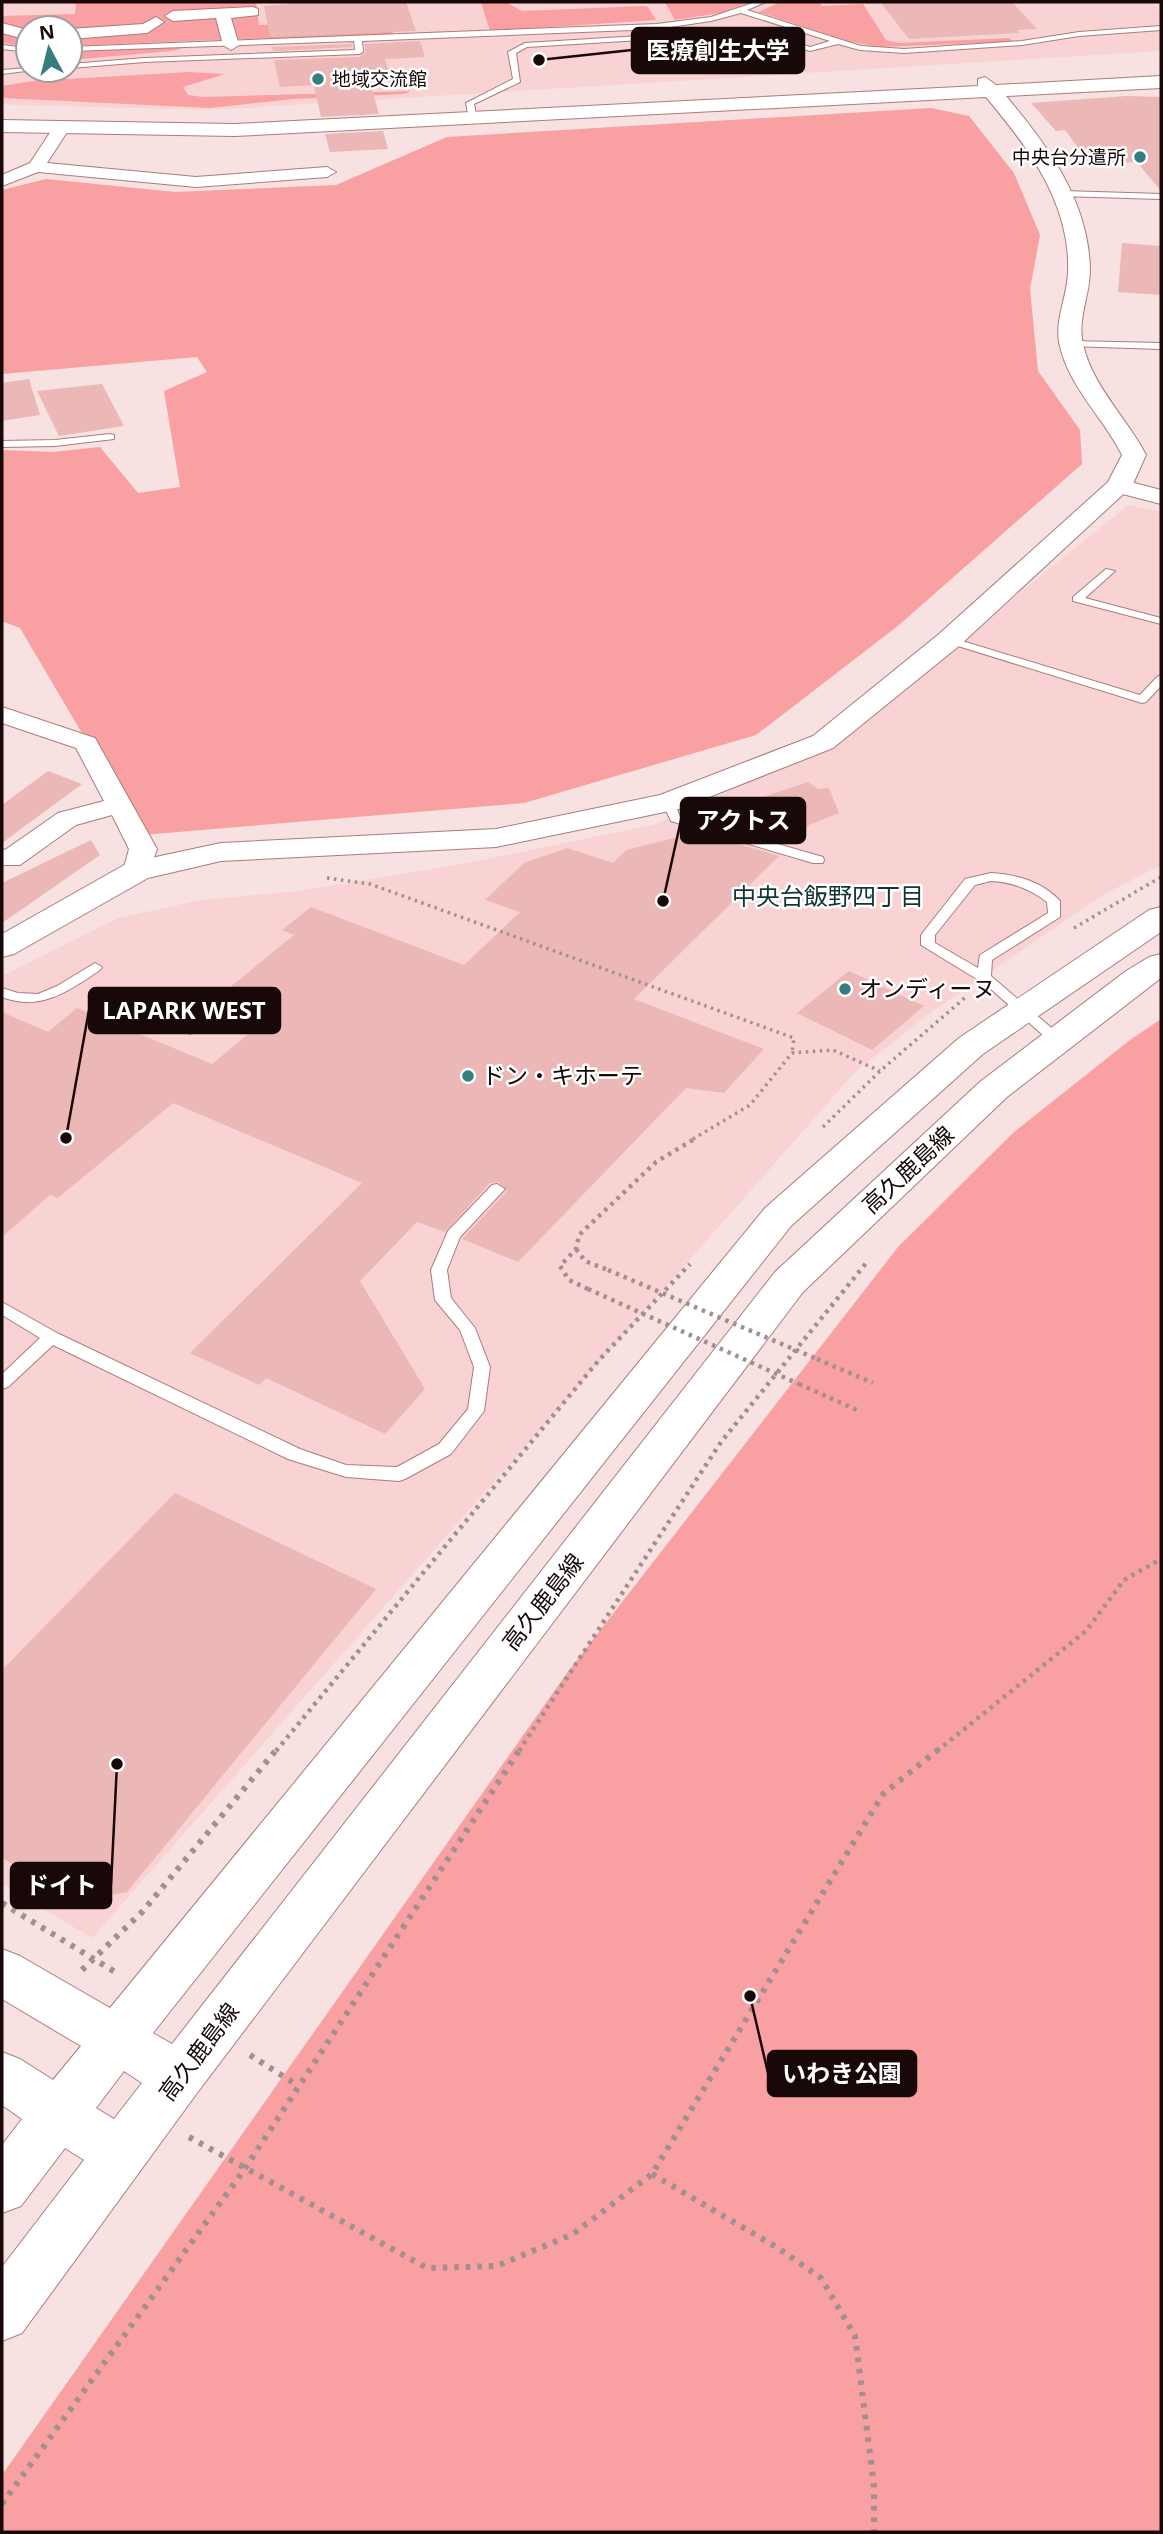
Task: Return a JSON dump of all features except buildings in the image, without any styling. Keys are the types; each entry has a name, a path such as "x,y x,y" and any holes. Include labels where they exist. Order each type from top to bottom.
{"street":[{"path":"84,33 147,28 156,22 138,17 157,11 173,16 253,12"},
{"path":"222,14 231,43"},
{"path":"989,87 1161,74"},
{"path":"2,126 235,130 472,114 989,87 1161,82"},
{"path":"2,947 137,871 221,852 496,838 668,803 823,742 949,640 1119,485 1134,455 1123,429 1080,371 1070,344 1069,319 1079,276 1078,236 1064,194 1023,127 989,87"},
{"path":"2,116 216,121 472,114"},
{"path":"36,167 61,129"},
{"path":"2,181 36,167 196,182 327,172"},
{"path":"1119,485 1161,497"},
{"path":"2,715 86,743 143,849 137,871"},
{"path":"2,745 30,725"},
{"path":"2,857 10,859 66,819 120,805"},
{"path":"2,2187 117,2039 778,1217 971,1046 1161,917"},
{"name":"高久鹿島線","path":"2,2313 789,1282 994,1089 1138,978 1161,964"},
{"path":"2,1972 117,2039 151,2115 59,2113 2,2076"}],"lane":[{"path":"84,48 358,41 687,23 742,11 762,2"},
{"path":"742,11 875,50 945,50 1161,28"},
{"path":"580,29 586,41"},
{"path":"472,114 470,103 475,99 510,86 517,80 512,51 516,47 754,31 810,49 839,41"},
{"path":"84,65 359,52 358,41"},
{"path":"1064,194 1161,197"},
{"path":"1070,344 1161,346"},
{"path":"2,444 55,443 110,437"},
{"path":"1111,571 1077,599 1161,621"},
{"path":"949,640 1142,699 1161,679"},
{"path":"668,803 675,818 818,860"},
{"path":"984,977 985,958 1055,914 1054,901 1045,893 1000,877 978,878 970,882 928,935 928,945 935,952 984,977 1057,1041"},
{"path":"2,992 33,1000 54,996 95,967"},
{"path":"2,1308 51,1337 294,1454 346,1471 399,1474 445,1449 476,1411 482,1367 467,1328 443,1300 439,1270 453,1235 497,1189"},
{"path":"2,1383 51,1337"}],"path":[{"path":"323,877 370,884 794,1038 792,1053 750,1105 656,1162 579,1235 576,1249 560,1266 569,1280 857,1410"},
{"path":"75,981 192,1034"},
{"path":"792,1053 833,1050 880,1071"},
{"path":"576,1249 585,1261 873,1383"},
{"path":"2,2504 244,2170 722,1442 870,1259"},
{"path":"151,2115 244,2170 427,2267 498,2266 573,2234 652,2174 883,1794 1086,1631 1124,1580 1161,1559"},
{"path":"652,2174 778,2248 821,2278 856,2336 874,2486 874,2532"}],"shaded area":[{"path":"2,2 1161,2 1161,51 210,110 2,104"},
{"path":"256,2 259,25 389,19 394,37 236,39 84,45 84,14 75,14 76,3"},
{"path":"481,2 505,2 522,11 644,6 648,7 656,20 490,31"},
{"path":"665,2 750,2 721,13 675,20"},
{"path":"780,2 819,2 822,6 863,4 886,40 898,43 1009,38 1013,42 877,47 848,41 759,12"},
{"path":"2,16 14,16 14,45 2,43"},
{"path":"186,47 172,51 84,59 84,51"},
{"path":"188,72 225,74 183,87 188,95 203,97 411,91 404,94 293,99 210,108 2,98 2,86 84,84 84,78"},
{"path":"931,108 969,116 1014,173 1040,235 1030,289 1038,371 1080,430 1082,464 899,625 756,735 524,803 142,835 20,628 2,621 2,450 52,452 100,447 138,493 180,487 164,391 207,372 197,357 2,374 2,190 46,179 175,192 336,185 447,137"},
{"path":"1128,505 1161,512 1161,865 1103,895 933,1011 856,1071 92,1938 2,1884 2,976 118,918 201,900 298,891 468,863 656,824 834,744"},
{"path":"1161,1019 1161,2532 2,2532 2,2475 567,1673 898,1247 1013,1133 1130,1040"}],"place":[{"name":"医療創生大学","path":"539,60"},
{"name":"地域交流館","path":"318,79"},
{"name":"中央台分遣所","path":"1140,157"},
{"name":"アクトス","path":"663,901"},
{"name":"オンディーヌ","path":"845,989"},
{"name":"ドン・キホーテ","path":"468,1076"},
{"name":"LAPARK WEST","path":"66,1138"},
{"name":"ドイト","path":"117,1764"},
{"name":"いわき公園","path":"750,1996"}],"district":[{"name":"中央台飯野四丁目","path":"828,897"}]}
